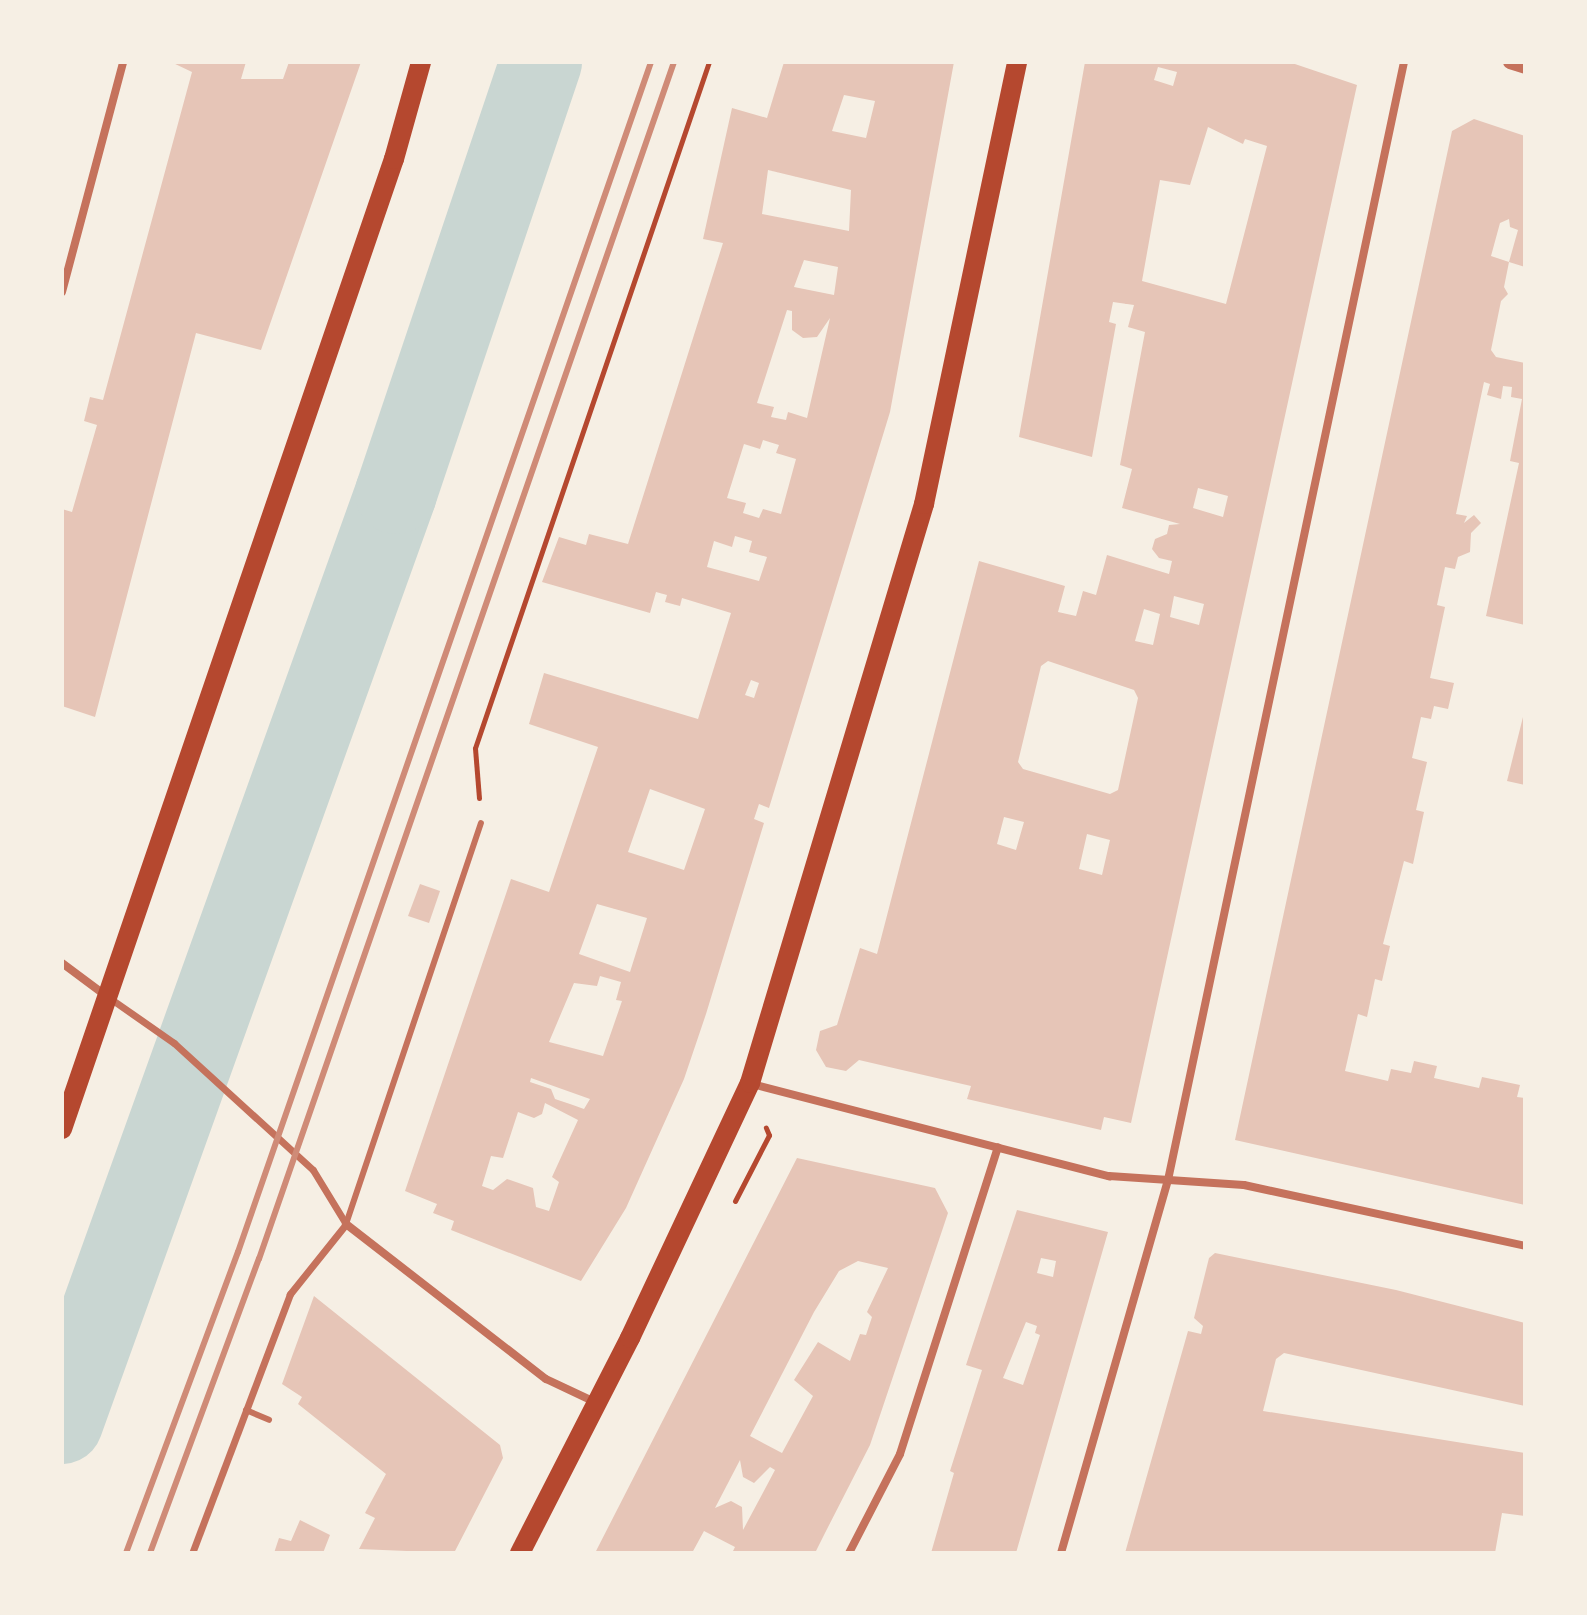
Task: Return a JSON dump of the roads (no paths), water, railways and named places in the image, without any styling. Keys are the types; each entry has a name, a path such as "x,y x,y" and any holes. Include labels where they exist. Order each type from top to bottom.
{"main road":[{"path":"62,1129 394,159 421,62"},
{"path":"520,1553 597,1404 750,1083 924,504 1017,62"}],"street":[{"path":"62,292 123,62"},
{"path":"1061,1553 1168,1180 1404,62"},
{"path":"1510,62 1525,67"},
{"path":"62,963 185,1054 313,1170 346,1224 546,1379 597,1404"},
{"path":"750,1083 1109,1176 1244,1185 1525,1246"},
{"path":"849,1553 900,1454 998,1147"},
{"path":"192,1553 290,1294 346,1224"}],"lane":[{"path":"346,1224 481,823"},
{"path":"246,1410 269,1420"}],"waterway":[{"path":"62,1423 396,493 541,62"}],"railway":[{"path":"126,1553 238,1252 651,62"},
{"path":"150,1553 259,1259 674,62"}]}
